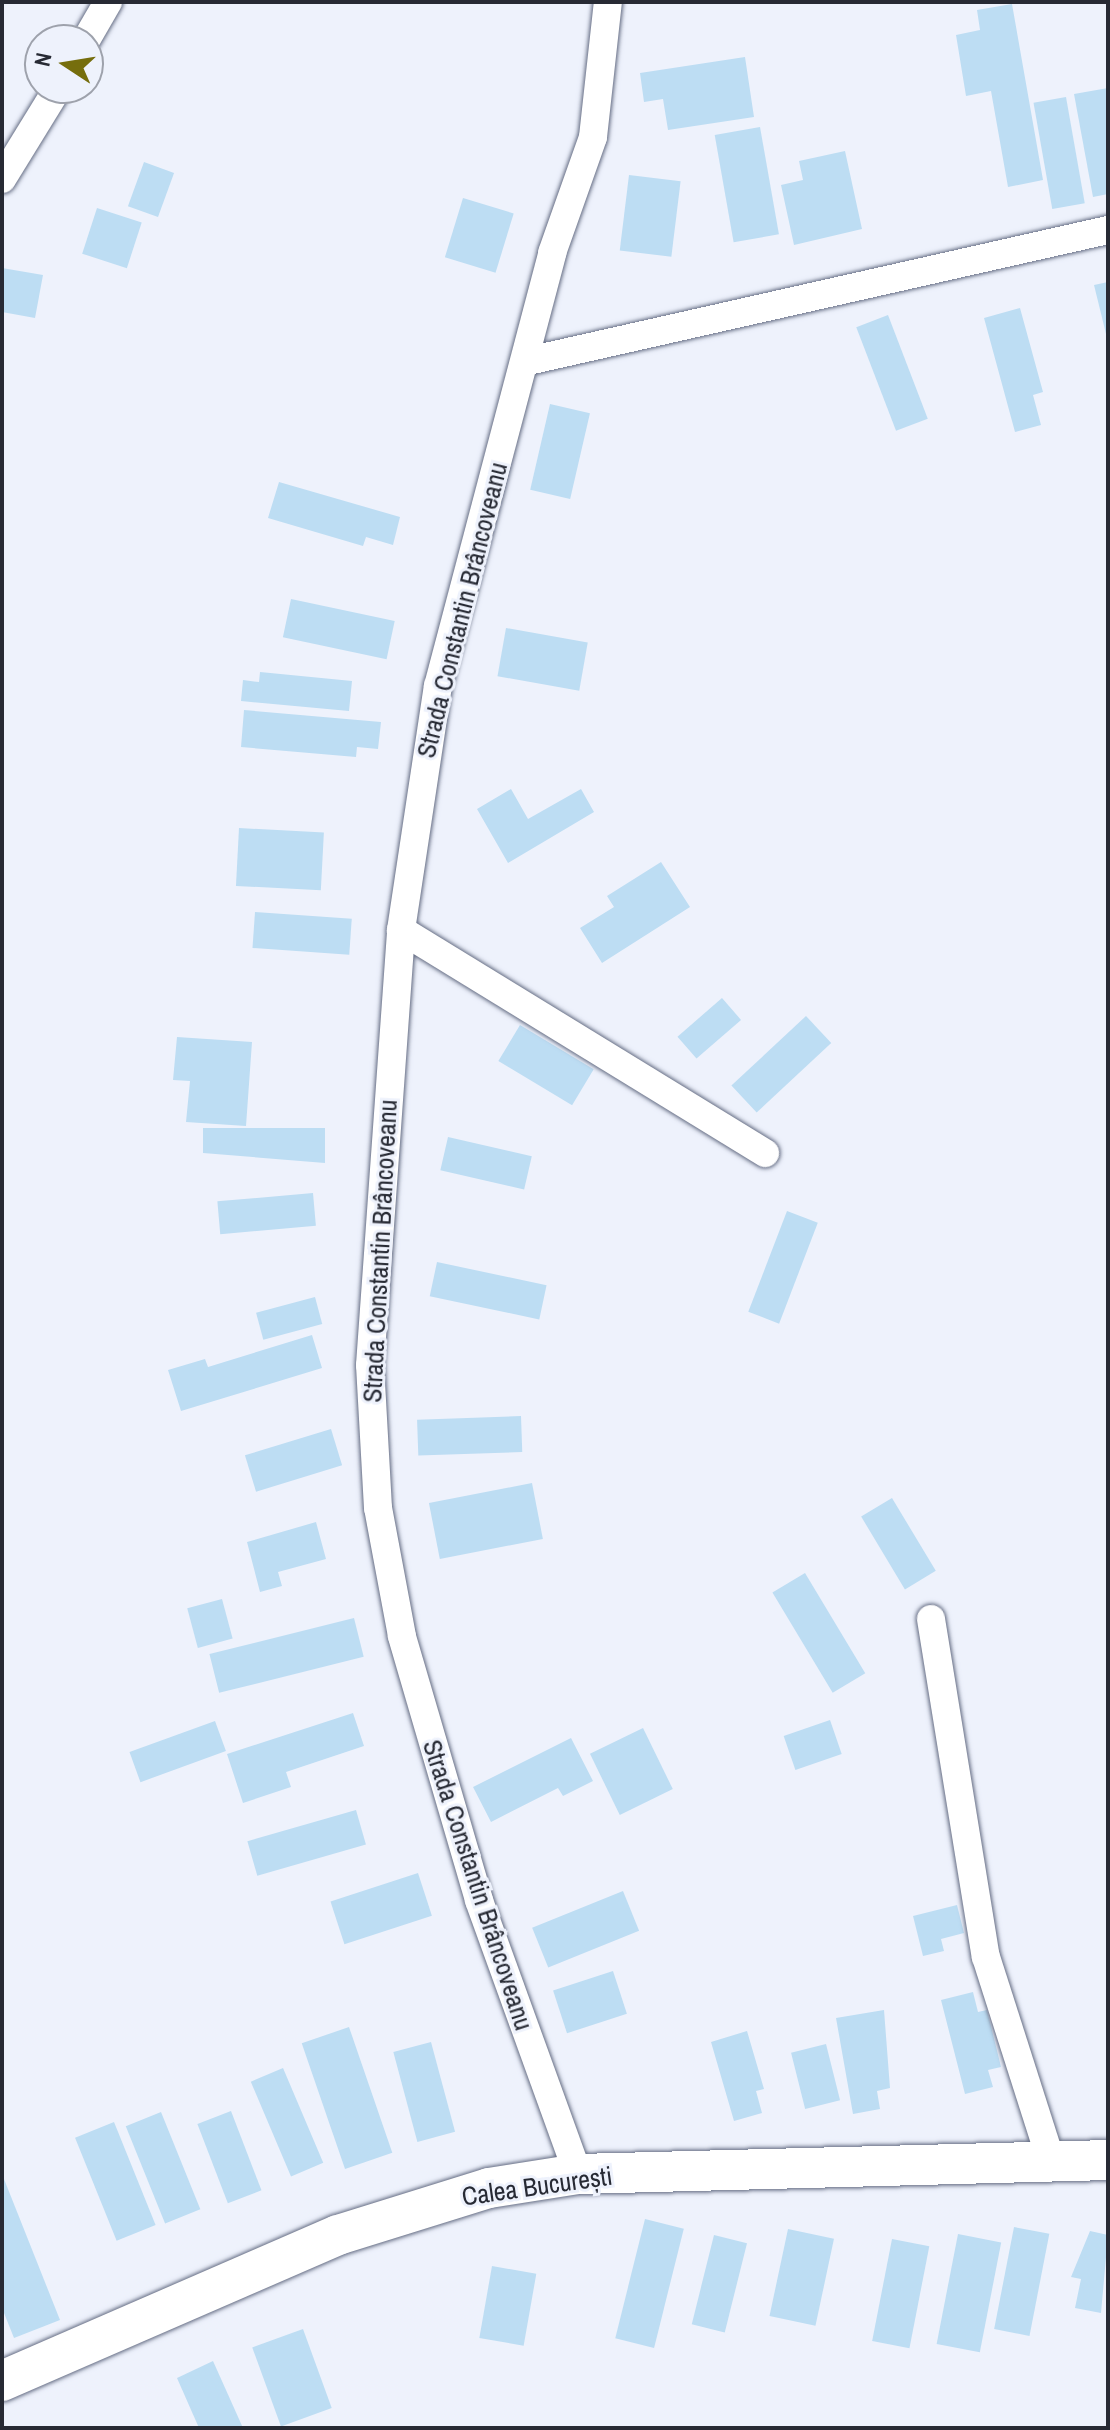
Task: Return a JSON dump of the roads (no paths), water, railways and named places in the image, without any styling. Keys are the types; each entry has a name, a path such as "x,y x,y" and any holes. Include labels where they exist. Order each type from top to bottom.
{"main road":[{"name":"Calea București","path":"2,2381 413,2208 578,2174 1108,2160"}],"street":[{"path":"95,24 108,2"},
{"name":"Strada Constantin Brâncoveanu","path":"578,2174 437,1770 378,1508 370,1365 401,930 438,686 528,361 552,253 593,137 608,2"},
{"path":"2,179 48,104"},
{"path":"528,361 1108,230"},
{"path":"401,930 765,1153"},
{"path":"931,1619 986,1957 1051,2161"}]}
